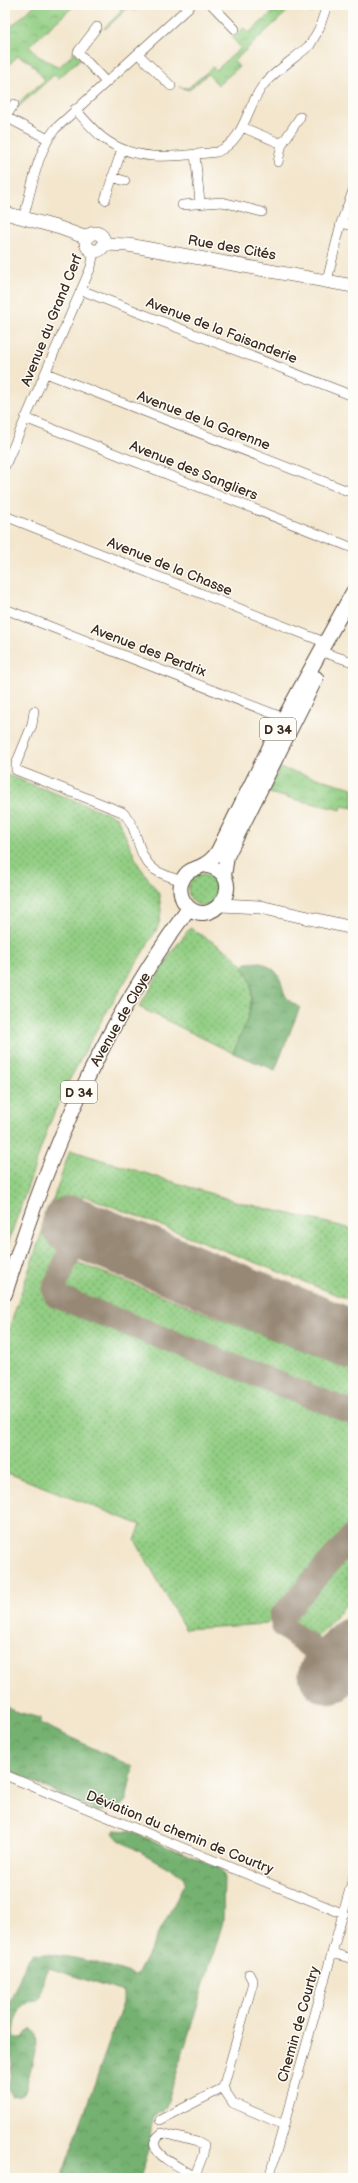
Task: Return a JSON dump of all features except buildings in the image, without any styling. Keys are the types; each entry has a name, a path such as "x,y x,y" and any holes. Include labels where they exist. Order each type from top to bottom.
{"main road":[{"name":"D 34","path":"225,880 227,856 353,592"},
{"name":"D 34","path":"204,865 218,851 284,718 326,648 353,612"},
{"path":"204,865 212,866 225,880 227,892 221,905 216,909 202,912 189,908 180,892 182,881 190,869 204,865"},
{"name":"Avenue de Claye","path":"5,1294 29,1217 78,1095 128,1002 189,908"}],"street":[{"path":"212,5 235,29"},
{"path":"76,109 103,138 122,149 155,157 217,152 226,148 232,143 242,126 257,93 266,83 304,50 315,37 327,5"},
{"path":"23,219 41,155 48,139 59,124 138,54 184,7"},
{"path":"97,27 78,52 106,82"},
{"path":"138,54 171,86"},
{"path":"14,104 6,118 48,139"},
{"path":"278,162 282,144 300,117"},
{"path":"242,126 282,144"},
{"path":"106,200 112,176 122,149"},
{"path":"195,154 200,202"},
{"path":"112,176 125,181"},
{"path":"327,281 341,223 353,191"},
{"path":"182,205 200,202 222,202 262,212"},
{"path":"5,214 60,228 87,238 88,247 99,247"},
{"path":"341,223 353,226"},
{"name":"Rue des Cités","path":"99,247 124,244 353,286"},
{"name":"Avenue du Grand Cerf","path":"5,466 99,247"},
{"name":"Avenue de la Faisanderie","path":"81,290 353,396"},
{"name":"Avenue de la Garenne","path":"46,373 353,493"},
{"name":"Avenue des Sangliers","path":"25,418 353,548"},
{"name":"Avenue de la Chasse","path":"5,516 326,648 353,662"},
{"name":"Avenue des Perdrix","path":"5,608 284,718"},
{"path":"34,711 32,725 16,764 16,770 122,812 131,823 147,862 156,871 182,881"},
{"path":"225,880 239,898 260,907"},
{"path":"221,905 260,907 353,928"},
{"name":"Déviation du chemin de Courtry","path":"5,1775 344,1914"},
{"name":"Chemin de Courtry","path":"269,2178 352,1884"},
{"path":"332,1953 353,1959"},
{"path":"160,2120 223,2088 253,1982 249,1974"},
{"path":"223,2088 233,2103 284,2125"},
{"path":"162,2133 198,2142 204,2146 203,2154 194,2177 159,2154 154,2145 162,2133"}],"green space":[{"path":"35,5 75,5 29,46 38,56 59,67 70,57 73,52 81,58 58,79 54,75 16,109 22,99 45,80 30,62 18,56 5,68 5,32"},
{"path":"117,5 141,5 134,11 130,6 105,29 104,28 122,11"},
{"path":"273,5 314,5 312,13 292,7 234,61 239,67 218,85 208,74 189,90 179,87 188,88 213,67 216,70 241,48 232,38 244,28 249,33 276,9"},
{"path":"280,768 353,788 353,808 342,806 341,810 268,793"},
{"path":"5,774 117,817 138,864 159,894 161,910 157,929 104,1016 65,1088 49,1125 5,1252"},
{"path":"204,874 215,879 220,890 215,901 204,906 193,901 188,890 193,879"},
{"path":"190,928 232,955 246,969 252,993 251,1005 248,1017 233,1053 139,1007 173,950"},
{"path":"261,962 275,971 279,976 285,995 293,1003 300,1007 275,1070 233,1053 250,1010 252,999 249,977 243,967 246,963"},
{"path":"70,1150 235,1201 353,1229 353,1301 83,1195 47,1286 46,1293 57,1305 353,1420 353,1526 267,1624 185,1629 135,1540 141,1525 5,1472 5,1340"},
{"path":"74,1261 353,1371 353,1406 63,1291"},
{"path":"353,1546 353,1597 313,1642 288,1621"},
{"path":"5,1705 14,1711 40,1718 40,1723 133,1767 126,1802 117,1808 97,1812 5,1768"},
{"path":"115,1830 129,1831 218,1867 224,1875 223,1922 166,2108 153,2116 148,2153 140,2178 61,2178 123,2003 123,1992 49,1968 46,1971 39,2000 27,2003 22,2007 14,2025 14,2038 23,2038 27,2032 32,2029 36,2034 37,2044 25,2092 21,2095 12,2096 8,2090 13,2059 12,2056 5,2060 5,2014 27,1960 34,1953 61,1956 97,1963 135,1975 138,1973 185,1883 183,1876 119,1840 113,1833"}],"taxiway":[{"path":"80,1228 55,1286 54,1291 56,1296 353,1413"},
{"path":"335,1666 283,1626 281,1617 353,1535"}],"runway":[{"path":"71,1225 353,1340"},
{"path":"328,1674 353,1646"}]}
